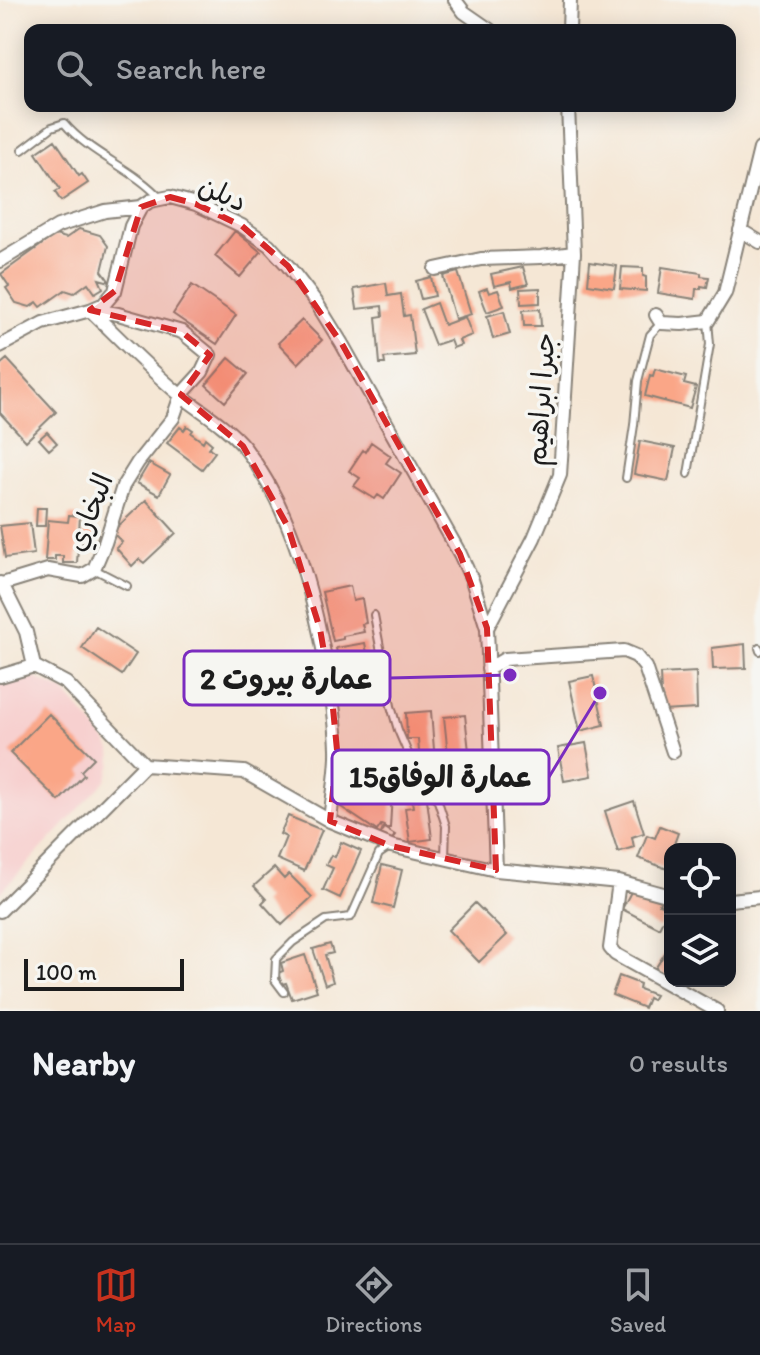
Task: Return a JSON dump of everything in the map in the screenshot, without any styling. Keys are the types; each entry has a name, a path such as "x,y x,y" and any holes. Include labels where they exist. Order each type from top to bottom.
{"street":[{"path":"455,0 464,12 481,24"},
{"path":"569,24 570,0"},
{"name":"جبرا ابراهيم","path":"487,628 534,538 560,475 574,253 568,112"},
{"path":"658,319 682,324 708,321 725,293 760,149"},
{"name":"دبلن","path":"0,261 58,226 105,211 141,207 150,201 170,197 196,204 242,226 269,245 288,266 316,302 342,344 472,580 487,628 496,870"},
{"path":"0,346 43,323 104,304 115,291 131,226 141,207"},
{"path":"740,230 760,242"},
{"path":"435,269 481,259 574,253"},
{"path":"90,310 149,368 243,446 266,480 288,527 320,629 337,750 330,821"},
{"name":"البخاري","path":"1,584 48,570 82,576 94,569 123,486 173,418 181,395 202,372 210,355 182,332 118,314 90,310"},
{"path":"1,584 26,632 34,666"},
{"path":"488,669 505,659 624,651 636,656 645,667 673,752"},
{"path":"0,676 34,666 66,683 145,765 244,772 330,821 391,846 496,870 619,882 664,894"},
{"path":"0,911 145,765"},
{"path":"619,882 610,948 615,954 717,1011"},
{"path":"736,899 760,897"}],"lane":[{"path":"22,150 52,127 64,123 82,142 149,185 161,199"},
{"path":"626,478 638,381 650,335 658,319"},
{"path":"688,474 710,344 708,321"},
{"path":"94,569 127,586"},
{"path":"374,615 398,730 416,780 438,801 446,826 445,858"},
{"path":"284,992 275,980 276,959 293,942 326,920 351,917 379,854 391,846"}],"highlighted area":[{"path":"170,197 196,204 242,226 288,266 342,344 460,554 487,628 496,870 391,846 330,821 337,750 320,629 288,527 243,446 181,395 210,355 182,332 90,310 115,291 141,207"}],"shaded area":[{"path":"36,678 64,691 104,738 111,750 112,764 106,780 0,893 0,684"}],"building":[{"path":"55,140 79,176 82,174 88,183 61,201 55,192 60,189 36,153"},
{"path":"79,229 100,235 108,246 102,271 110,282 99,279 103,288 95,293 88,283 74,293 65,290 41,307 37,302 30,307 16,303 1,274 55,235 66,238"},
{"path":"235,231 261,252 240,277 215,256"},
{"path":"590,262 617,266 614,288 588,284"},
{"path":"523,267 528,284 512,288 511,282 494,286 491,274"},
{"path":"622,267 643,268 646,291 620,289"},
{"path":"662,267 701,273 701,276 709,277 707,287 696,289 695,299 658,293"},
{"path":"458,272 471,314 455,319 443,276"},
{"path":"431,277 435,296 421,299 416,281"},
{"path":"386,283 388,296 401,294 404,316 410,315 415,355 384,358 385,364 380,364 376,317 383,316 382,306 357,309 354,289"},
{"path":"192,285 236,315 217,344 173,314"},
{"path":"487,288 489,293 498,290 504,306 487,312 479,291"},
{"path":"540,288 540,303 521,304 520,289"},
{"path":"436,303 444,325 465,317 472,335 459,340 461,345 453,348 450,340 435,345 421,309"},
{"path":"540,309 541,326 524,326 523,310"},
{"path":"504,311 510,334 493,339 487,316"},
{"path":"302,320 322,340 298,364 278,343"},
{"path":"229,358 248,374 225,402 206,385"},
{"path":"7,359 56,412 26,441 0,413 0,365"},
{"path":"655,369 686,377 684,384 696,387 690,408 645,396 650,375 653,376"},
{"path":"187,426 203,442 205,438 212,444 209,448 215,452 202,469 167,443 180,427 184,430"},
{"path":"47,432 57,443 49,450 39,439"},
{"path":"640,441 675,448 668,481 634,474"},
{"path":"371,442 391,456 386,463 401,473 384,499 378,495 375,499 354,486 360,478 349,471"},
{"path":"149,463 170,475 159,495 137,483"},
{"path":"146,500 176,533 144,563 139,559 132,566 116,548 122,542 112,532"},
{"path":"37,508 46,508 45,526 36,526"},
{"path":"69,515 80,516 77,563 63,563 63,556 45,560 48,520 68,522"},
{"path":"30,523 34,554 5,558 0,526"},
{"path":"86,530 99,534 93,549 81,544"},
{"path":"350,586 353,601 362,599 366,623 362,624 364,632 333,641 322,592"},
{"path":"96,627 136,654 122,675 82,648"},
{"path":"365,643 373,683 344,688 336,648"},
{"path":"745,644 746,668 713,669 712,648"},
{"path":"696,672 697,709 662,711 660,674"},
{"path":"593,676 604,725 580,731 569,681"},
{"path":"431,711 435,763 420,764 418,739 407,739 406,713"},
{"path":"49,714 94,758 81,771 84,775 59,801 10,753"},
{"path":"465,715 473,788 439,792 438,776 429,777 427,767 449,765 444,717"},
{"path":"586,743 592,776 564,781 558,748"},
{"path":"349,791 392,794 390,828 384,828 395,835 390,842 380,836 384,826 381,825 377,831 341,807 342,796"},
{"path":"427,799 432,839 410,842 405,808 413,807 412,801"},
{"path":"634,801 644,833 632,837 634,847 618,852 605,811"},
{"path":"288,816 322,830 304,871 277,859 286,837 280,834"},
{"path":"660,826 678,833 674,843 664,843 664,868 638,858 647,835 655,838"},
{"path":"341,842 361,851 340,898 323,890 333,868 326,865 331,855 335,857"},
{"path":"382,865 402,870 393,908 373,903"},
{"path":"274,868 284,879 289,874 312,897 282,925 262,903 266,899 254,886"},
{"path":"634,886 661,901 659,904 664,906 664,918 659,928 622,909"},
{"path":"475,903 507,935 479,962 448,930"},
{"path":"330,944 333,953 325,955 333,982 325,985 313,949"},
{"path":"305,955 317,991 292,999 278,973 283,971 281,963"},
{"path":"664,955 664,975 655,969"},
{"path":"619,976 640,984 639,989 655,995 652,1000 648,998 644,1008 612,995"}],"place":[{"name":"عمارة بيروت 2","path":"510,675"},
{"name":"عمارة الوفاق15","path":"600,693"}]}
